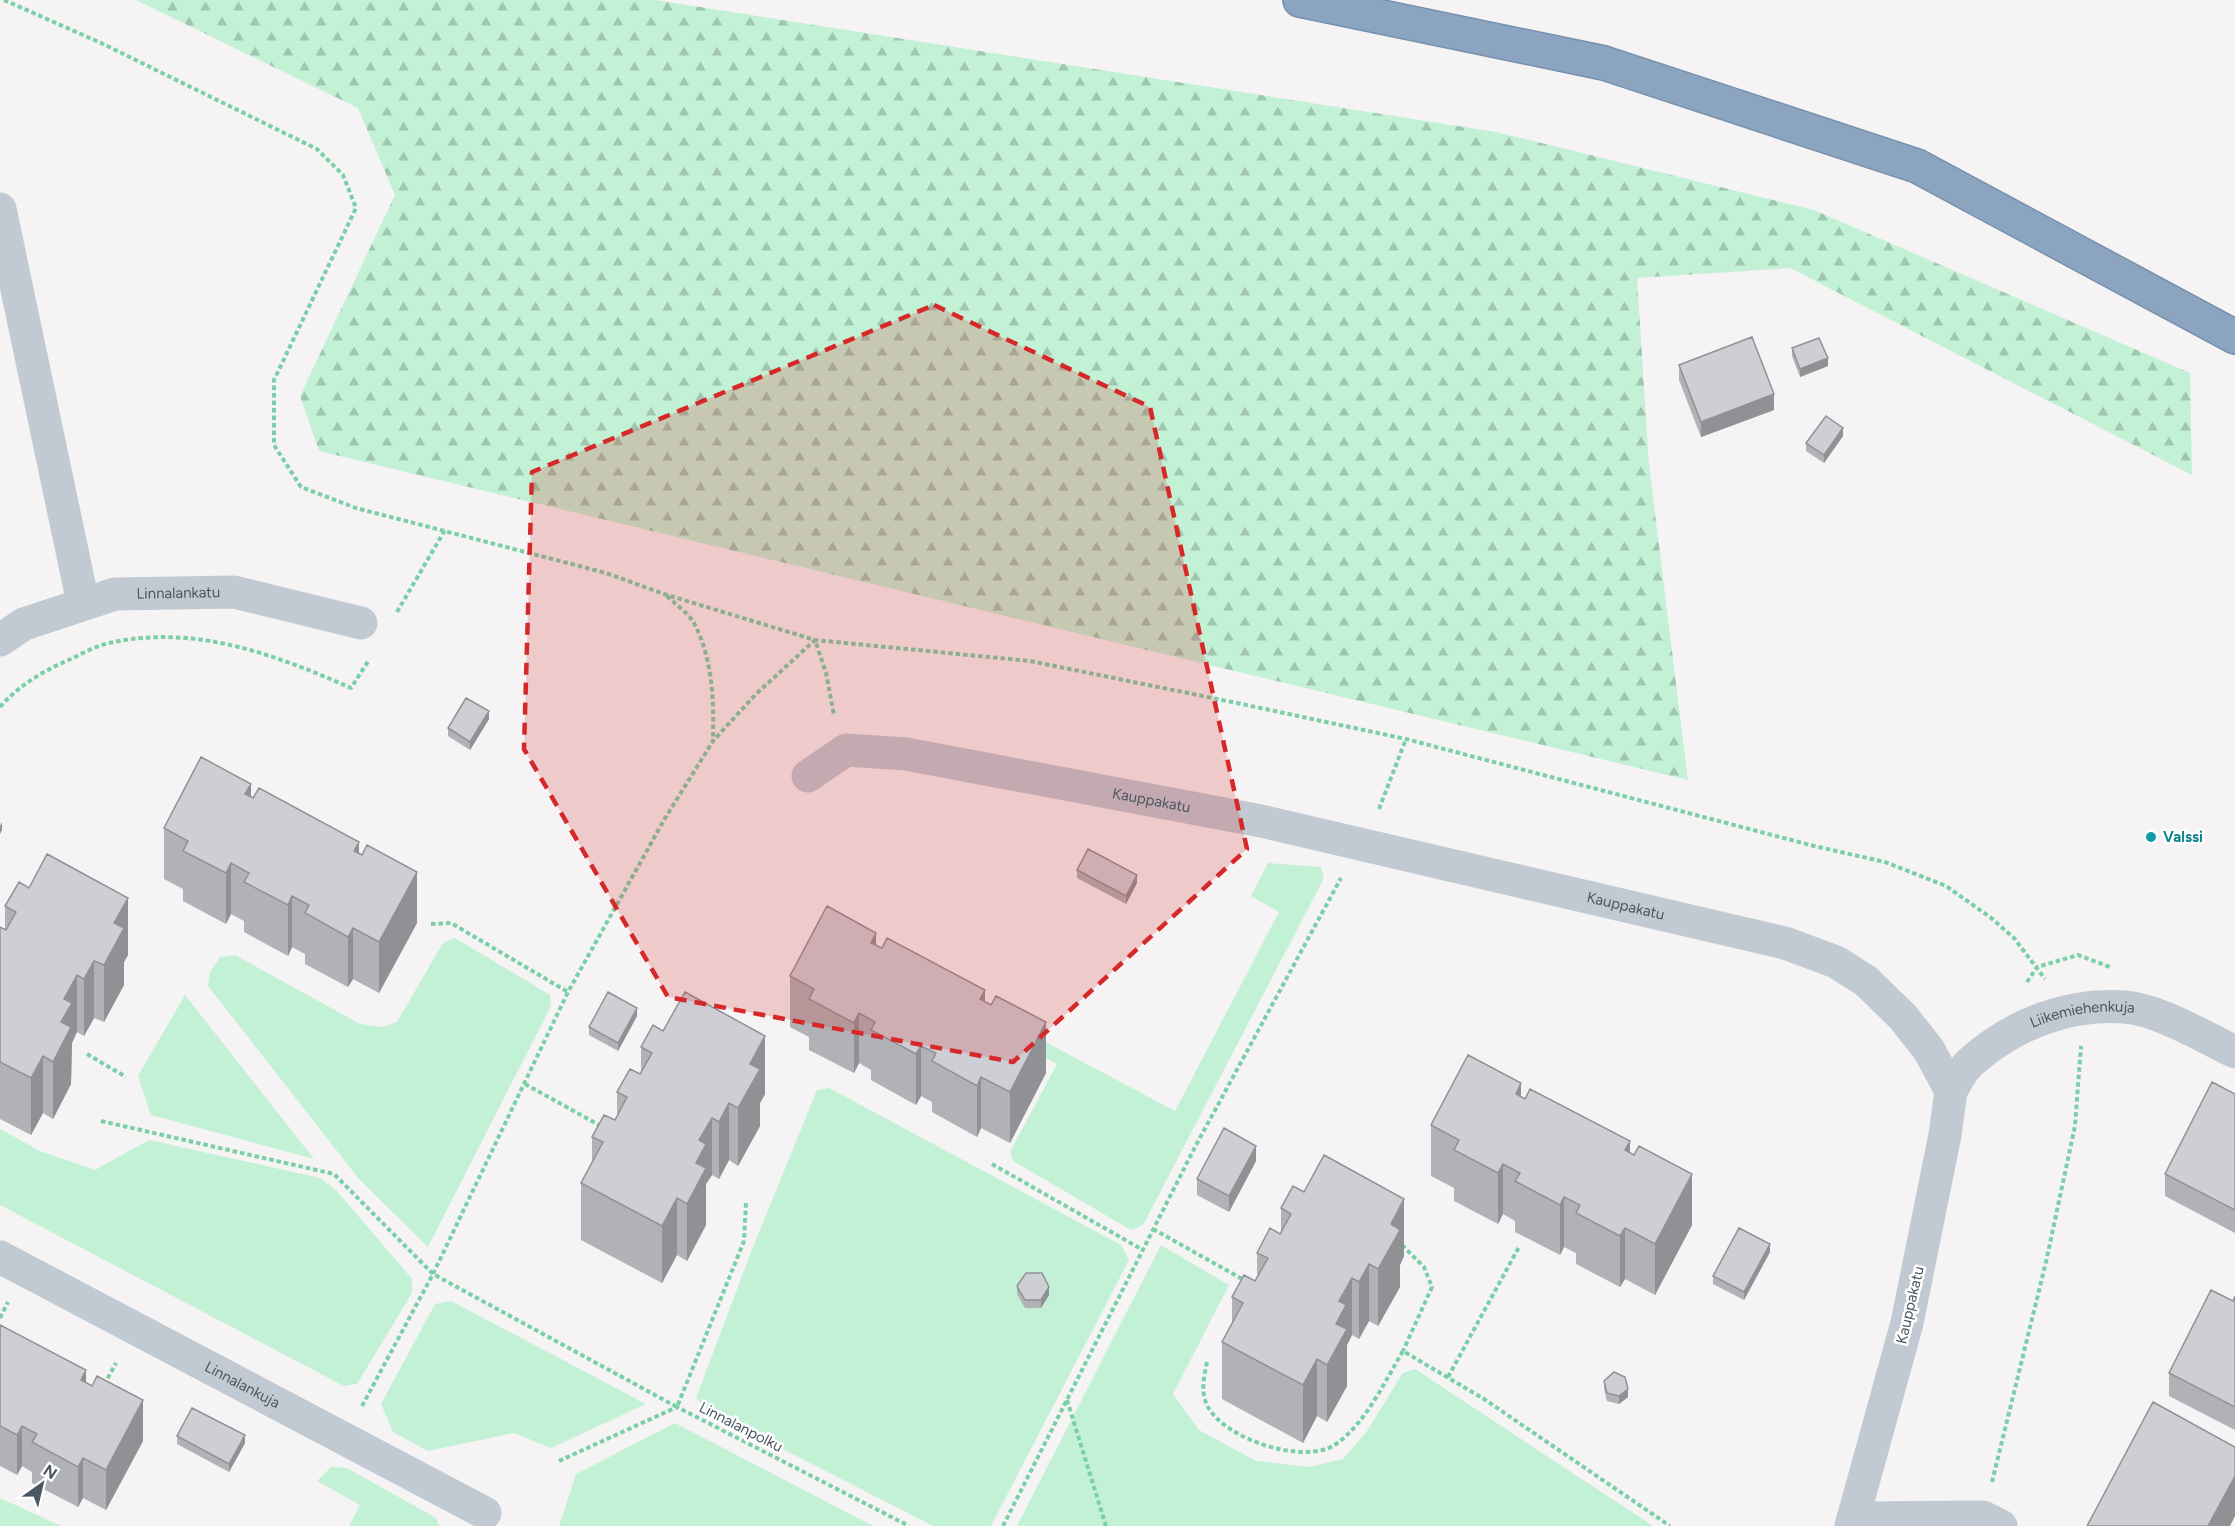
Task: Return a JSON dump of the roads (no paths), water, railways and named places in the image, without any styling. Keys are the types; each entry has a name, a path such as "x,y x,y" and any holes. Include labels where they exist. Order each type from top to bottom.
{"highway":[{"path":"1299,0 1604,63 1917,166 2235,337"}],"street":[{"path":"0,208 5,248 83,603"},
{"name":"Linnalankatu","path":"0,640 24,624 115,594 234,592 362,623"},
{"name":"Kauppakatu","path":"808,776 846,750 917,756 1250,819 1785,943 1836,962 1866,981 1904,1017 1929,1050 1951,1091 1945,1135 1907,1323 1852,1522"},
{"name":"Liikemiehenkuja","path":"1951,1091 1970,1062 2027,1023 2066,1010 2125,1007 2159,1017 2235,1052"},
{"name":"Linnalankuja","path":"0,1257 485,1513"},
{"path":"1852,1522 1983,1518 2001,1526"}],"place":[{"name":"Valssi","path":"2151,837"}]}
